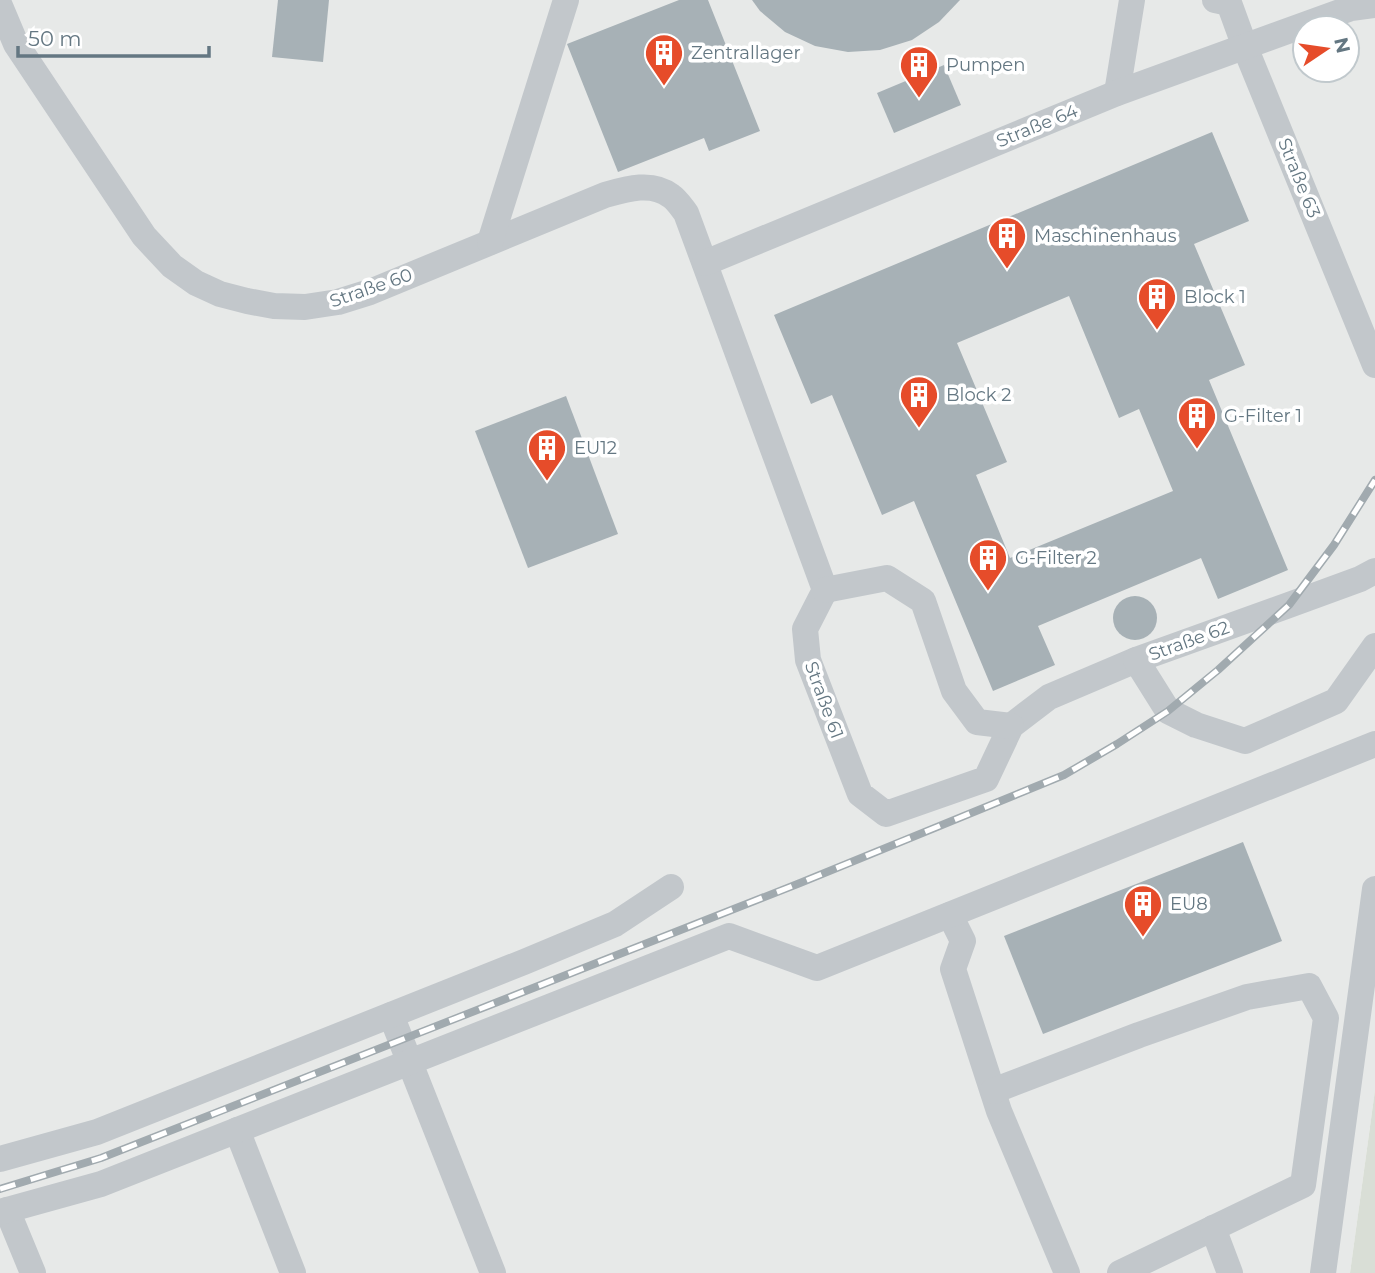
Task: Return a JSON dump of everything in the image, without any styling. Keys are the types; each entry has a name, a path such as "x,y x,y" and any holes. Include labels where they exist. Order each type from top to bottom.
{"street":[{"path":"490,242 566,0"},
{"path":"1117,93 1132,0"},
{"name":"Straße 63","path":"1216,0 1229,3 1375,365"},
{"name":"Straße 64","path":"705,264 1117,93 1351,8 1375,5"},
{"name":"Straße 60","path":"0,6 16,44 144,236 172,266 220,294 274,306 306,307 338,302 370,292 630,187 653,187 671,195 686,213 705,264"},
{"path":"705,264 825,590 887,578 923,601 954,691 977,722 1011,726"},
{"name":"Straße 62","path":"1011,726 1049,697 1136,660 1301,601 1375,571"},
{"name":"Straße 61","path":"825,590 805,629 808,660 860,794 886,814 986,779 1011,726"},
{"path":"1136,660 1168,711 1196,725 1245,741 1336,701 1375,646"},
{"path":"33,1273 4,1211 101,1184 729,936 817,968 1375,744"},
{"path":"0,1159 97,1132 391,1015 615,924 671,887"},
{"path":"1323,1273 1375,889"},
{"path":"950,915 963,941 953,969 999,1111 1066,1273"},
{"path":"993,1091 1139,1035 1247,998 1309,986 1326,1018 1303,1185 1120,1273"},
{"path":"391,1015 493,1273"},
{"path":"237,1130 293,1273"},
{"path":"1213,1228 1230,1273"}],"shaded area":[{"path":"0,0 1375,0 1375,1090 1350,1273 0,1273"},
{"path":"1375,1090 1375,1273 1350,1273"}],"building":[{"path":"278,0 329,0 323,62 272,57"},
{"name":"Zentrallager","path":"679,0 708,0 760,131 709,151 704,138 618,172 567,44"},
{"path":"752,0 960,0 939,22 912,40 880,50 848,52 815,46 785,32 760,11"},
{"name":"Pumpen","path":"944,65 961,105 894,133 877,93"},
{"path":"1212,132 1249,221 1194,244 1245,365 1209,380 1288,570 1218,599 1201,558 1038,626 1055,665 993,691 914,501 882,515 832,395 811,404 774,315","holes":["1069,296 1119,418 1139,409 1173,491 1010,558 976,475 1007,462 957,343"]},
{"name":"EU12","path":"566,396 618,534 528,568 475,431"},
{"path":"1135,596 1150,603 1157,618 1150,633 1135,640 1120,633 1113,618 1120,603"},
{"name":"EU8","path":"1243,842 1282,941 1043,1034 1004,936"}],"railway":[{"path":"0,1189 101,1158 800,883 1064,775 1168,711 1218,670 1289,605 1334,545 1375,480"}],"place":[{"name":"Zentrallager","path":"664,87"},
{"name":"Pumpen","path":"919,99"},
{"name":"Maschinenhaus","path":"1007,270"},
{"name":"Block 1","path":"1157,331"},
{"name":"Block 2","path":"919,429"},
{"name":"G-Filter 1","path":"1197,450"},
{"name":"EU12","path":"547,482"},
{"name":"G-Filter 2","path":"988,592"},
{"name":"EU8","path":"1143,938"}]}
